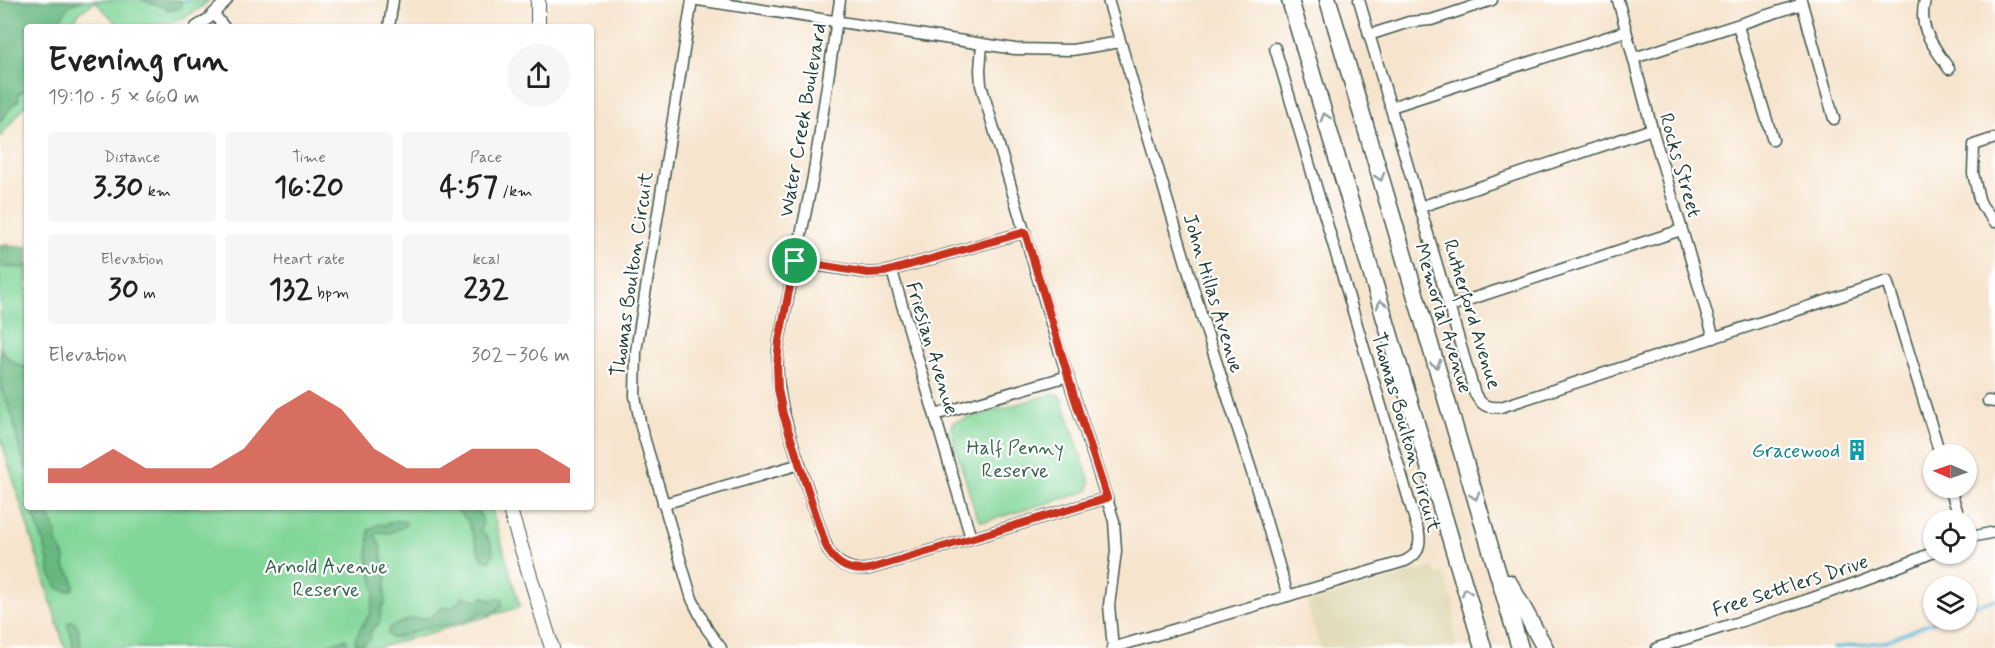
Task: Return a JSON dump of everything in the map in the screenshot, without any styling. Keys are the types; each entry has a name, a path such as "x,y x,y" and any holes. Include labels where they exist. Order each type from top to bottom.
{"main road":[{"path":"1290,0 1483,648"},
{"name":"Memorial Avenue","path":"1328,0 1520,648"},
{"path":"1497,568 1510,585 1545,648"}],"street":[{"path":"200,24 227,0"},
{"path":"389,24 393,0"},
{"path":"538,0 539,24"},
{"path":"539,24 548,0"},
{"name":"Thomas Boulton Circuit","path":"692,0 634,365 637,412 692,599 707,629 721,648"},
{"path":"698,0 1015,50 1052,51 1120,42"},
{"name":"Water Creek Boulevard","path":"840,0 813,177 779,341 777,377 780,402 826,546 843,566 855,570 869,569 1107,498"},
{"name":"John Hillas Avenue","path":"1108,0 1288,596"},
{"name":"Rutherford Avenue","path":"1359,0 1475,394 1480,402 1488,408 1501,407 1887,281 1937,444"},
{"path":"1369,35 1409,22 1431,20 1492,0"},
{"name":"Rocks Street","path":"1618,0 1652,129 1714,338"},
{"path":"1925,0 1923,8 1925,32 1948,69"},
{"path":"1634,58 1738,26 1802,2 1834,119"},
{"path":"214,14 222,24"},
{"path":"1738,26 1773,140"},
{"path":"1391,107 1626,31"},
{"path":"982,45 981,85 1114,521 1116,539 1109,604 1113,648"},
{"name":"Thomas Boulton Circuit","path":"1113,648 1405,561 1414,555 1420,540 1275,48"},
{"path":"1420,207 1652,129"},
{"path":"1995,138 1974,145 1973,173 1982,206 1995,222"},
{"path":"1450,306 1682,230"},
{"path":"795,261 868,273 892,271 1025,232"},
{"name":"Friesian Avenue","path":"892,271 971,538"},
{"path":"935,415 1068,376"},
{"path":"663,504 800,464"},
{"path":"510,510 552,648"},
{"path":"1977,536 1995,532"},
{"name":"Free Settlers Drive","path":"1657,648 1817,597 1923,557"}],"shaded area":[{"path":"1434,567 1436,575 1444,573 1455,609 1453,635 1458,648 1320,648 1307,603"}],"green space":[{"path":"0,0 209,0 190,15 162,24 117,24 95,1 78,14 73,24 24,24 24,107 0,137"},
{"path":"0,0 84,0 69,5 61,18 52,24 24,24 24,91 18,94 19,100 14,103 0,122"},
{"path":"141,0 180,0 182,7 171,11"},
{"name":"Arnold Avenue Reserve","path":"0,245 24,247 24,510 492,510 520,607 377,648 65,648 0,436"},
{"path":"0,245 24,247 24,268 0,267"},
{"path":"0,348 12,361 24,367 24,463 13,418 0,385"},
{"name":"Half Penny Reserve","path":"1056,393 1062,399 1090,483 1089,489 981,521 976,515 951,431 954,422"},
{"path":"31,510 47,510 56,531 56,541 65,557 64,566 73,578 74,588 69,591 58,589 50,573 45,546"},
{"path":"477,510 481,515 483,523 480,530 489,540 493,552 490,561 482,558 468,522 459,511"},
{"path":"403,521 406,523 405,526 389,533 378,532 375,535 381,547 387,576 385,604 382,606 379,624 370,634 371,638 361,646 357,646 355,640 370,614 375,591 368,559 369,530 380,524 385,525"},
{"path":"462,596 478,600 484,597 492,600 502,599 502,607 491,614 480,613 466,621 425,628 404,636 391,638 387,633 390,627 410,619 429,618 442,608 454,607 462,600"},
{"path":"71,621 78,627 81,648 73,648 67,624"},
{"path":"345,639 346,646 343,648 317,648"}],"waterway":[{"path":"1977,604 1995,600"},
{"path":"1833,648 1883,642 1923,626"}],"place":[{"name":"Gracewood","path":"1857,450"}],"route":[{"path":"1025,232 1107,498 869,569 855,570 837,562 826,546 783,414 778,389 779,341 795,261 878,273 892,271 1025,232"}]}
